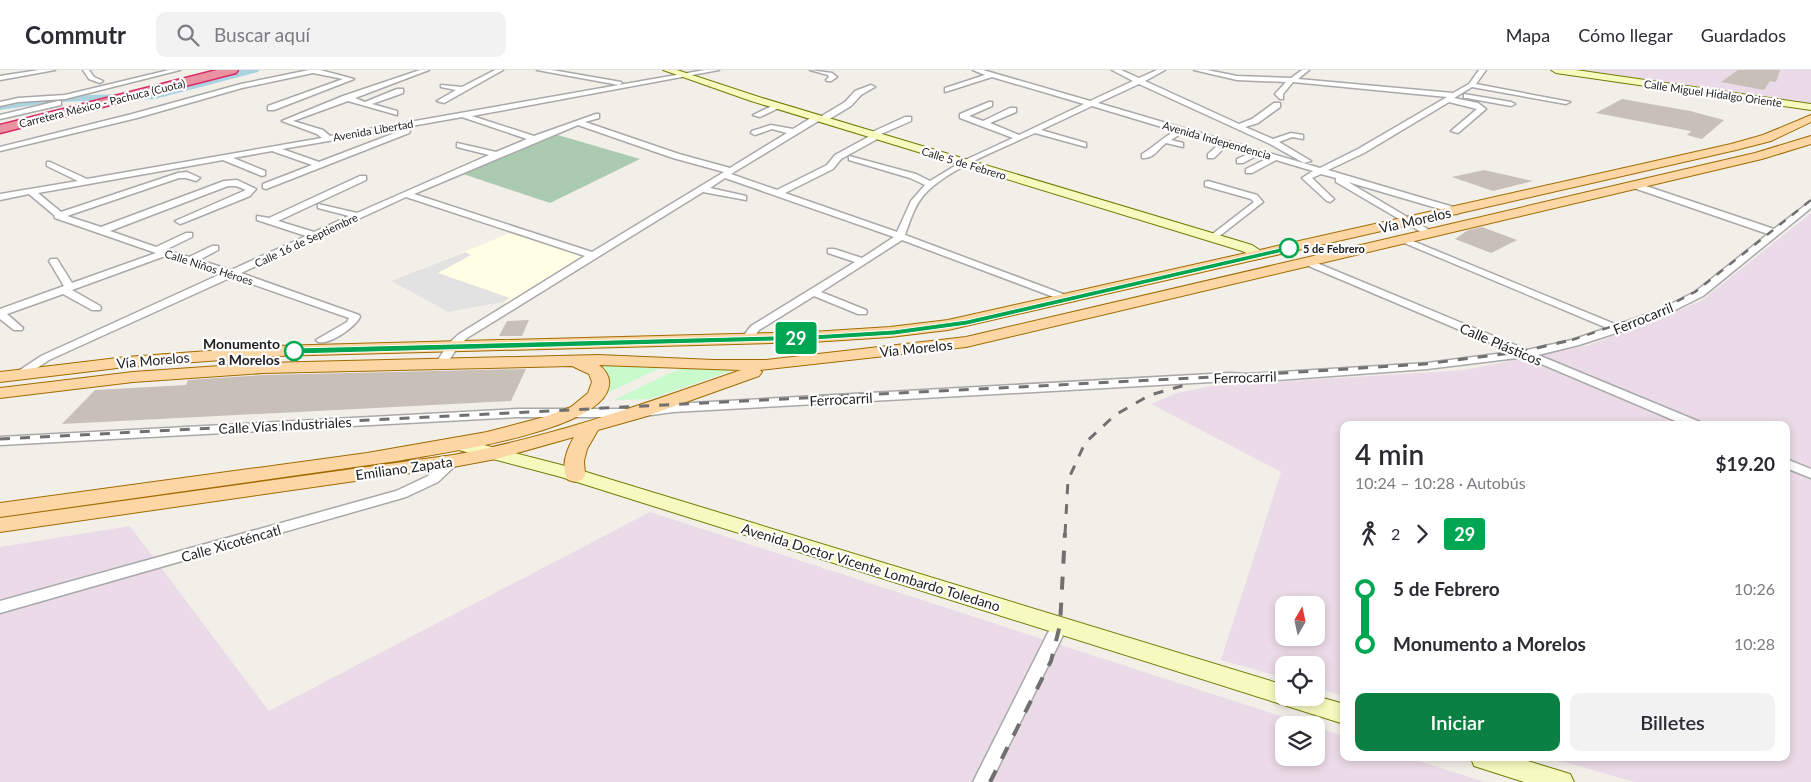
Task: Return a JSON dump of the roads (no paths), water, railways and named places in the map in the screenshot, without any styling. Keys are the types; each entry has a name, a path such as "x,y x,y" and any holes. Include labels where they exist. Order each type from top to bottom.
{"highway":[{"name":"Carretera México - Pachuca (Cuota)","path":"0,128 213,70"},
{"name":"Carretera México - Pachuca (Cuota)","path":"0,123 88,101 143,93 232,70"}],"main road":[{"name":"Vía Morelos","path":"0,377 126,362 212,355 452,346 858,336 905,332 967,322 1732,147 1767,138 1811,118"},
{"name":"Vía Morelos","path":"0,393 96,381 214,371 442,363 574,361 742,366 797,362 982,340 1771,152 1811,140"},
{"name":"Emiliano Zapata","path":"0,525 455,452 571,413 592,401 600,386 601,379 591,367 574,361"},
{"name":"Emiliano Zapata","path":"0,510 384,457 455,452 496,453 637,413 734,377 797,362"},
{"path":"576,475 573,463 576,450 592,426"}],"street":[{"path":"0,78 52,70"},
{"path":"86,70 91,78 100,81"},
{"path":"0,117 177,70"},
{"path":"0,149 134,116 241,86 272,81 315,70 351,79 271,108"},
{"path":"327,138 320,132 286,121 426,70"},
{"path":"441,100 500,70"},
{"path":"540,70 629,85"},
{"name":"Calle 5 de Febrero","path":"668,70 875,136 1213,238 1260,255"},
{"name":"Avenida Libertad","path":"0,197 716,70"},
{"path":"813,70 831,74 834,77 829,80"},
{"name":"Avenida Independencia","path":"976,70 1457,211"},
{"path":"1115,70 1274,142 1428,233"},
{"path":"747,339 755,328 895,242 900,236 915,200 932,184 966,164 1162,70"},
{"path":"1197,70 1234,77 1256,78 1265,81 1291,81 1452,96 1511,104"},
{"path":"1256,78 1265,70"},
{"path":"1280,97 1279,94 1291,81 1306,70"},
{"path":"1330,199 1306,178 1361,151 1452,96 1470,85 1484,70"},
{"name":"Calle Miguel Hidalgo Oriente","path":"1556,70 1811,107"},
{"path":"948,90 991,74"},
{"path":"1470,85 1566,102"},
{"path":"442,86 462,89"},
{"path":"442,363 452,346 463,336 794,132 848,104 858,93 871,87"},
{"path":"364,104 400,91"},
{"path":"1452,96 1482,109 1455,130"},
{"path":"0,104 18,100 72,97"},
{"path":"346,98 394,113"},
{"path":"989,104 963,115 1021,138"},
{"path":"1239,126 1254,122 1277,105"},
{"path":"757,115 778,106"},
{"path":"982,124 1013,110"},
{"path":"461,114 534,139"},
{"name":"Calle 16 de Septiembre","path":"21,374 45,358 314,235 534,139 596,116"},
{"path":"779,193 830,167 836,158 908,119"},
{"path":"578,122 728,173 1067,299"},
{"path":"266,186 406,131 399,126"},
{"path":"756,133 769,127 794,132"},
{"path":"1145,156 1156,149 1164,140 1181,130"},
{"path":"1036,131 1084,145"},
{"path":"1274,142 1291,135 1300,137"},
{"path":"1164,140 1180,145"},
{"path":"1211,156 1226,142"},
{"path":"460,145 497,155"},
{"path":"272,149 319,164"},
{"path":"1240,161 1259,152"},
{"path":"1249,172 1276,157"},
{"path":"223,158 262,173"},
{"path":"852,158 913,176 932,184"},
{"path":"50,164 87,182"},
{"path":"58,216 178,176 187,175 196,178"},
{"path":"314,235 264,220 363,178"},
{"path":"100,231 227,183 237,183 252,189 247,194 180,221"},
{"path":"1208,184 1259,200 1259,202 1213,238"},
{"path":"1634,185 1775,233"},
{"path":"703,189 744,198"},
{"name":"Calle Niños Héroes","path":"30,191 58,216 355,317 351,324 322,340"},
{"path":"406,194 594,256"},
{"name":"Ferrocarril","path":"571,413 637,413 673,408 1248,378 1403,368 1525,354 1575,343 1618,329 1663,312 1699,294 1811,204"},
{"path":"321,206 358,216"},
{"path":"0,313 161,252 189,235"},
{"path":"1400,239 1618,329"},
{"path":"189,261 215,248"},
{"path":"831,251 863,262"},
{"path":"54,261 67,289 96,308"},
{"name":"Calle Plásticos","path":"1306,262 1686,421"},
{"path":"813,292 862,312"},
{"path":"0,313 18,328"},
{"name":"Calle Vías Industriales","path":"0,441 518,413 571,413"},
{"name":"Calle Xicoténcatl","path":"0,607 401,494 433,479 455,452"},
{"name":"Avenida Doctor Vicente Lombardo Toledano","path":"496,453 576,475 1275,692"},
{"path":"1790,465 1811,474"},
{"path":"982,782 1060,625"},
{"path":"1318,706 1340,713"},
{"path":"1490,761 1530,777 1561,782"}],"waterway":[{"path":"0,106 55,99 155,96 254,70"}],"railway":[{"path":"1573,340 1660,310 1695,292 1811,200"},
{"path":"0,439 1252,375 1425,364 1520,352 1573,340"},
{"path":"1065,534 1068,480 1085,443 1115,415 1150,395 1192,383"},
{"path":"990,782 1051,661 1060,625 1065,533"}],"place":[{"name":"5 de Febrero","path":"1289,248"},
{"name":"Monumento a Morelos","path":"294,351"}]}
